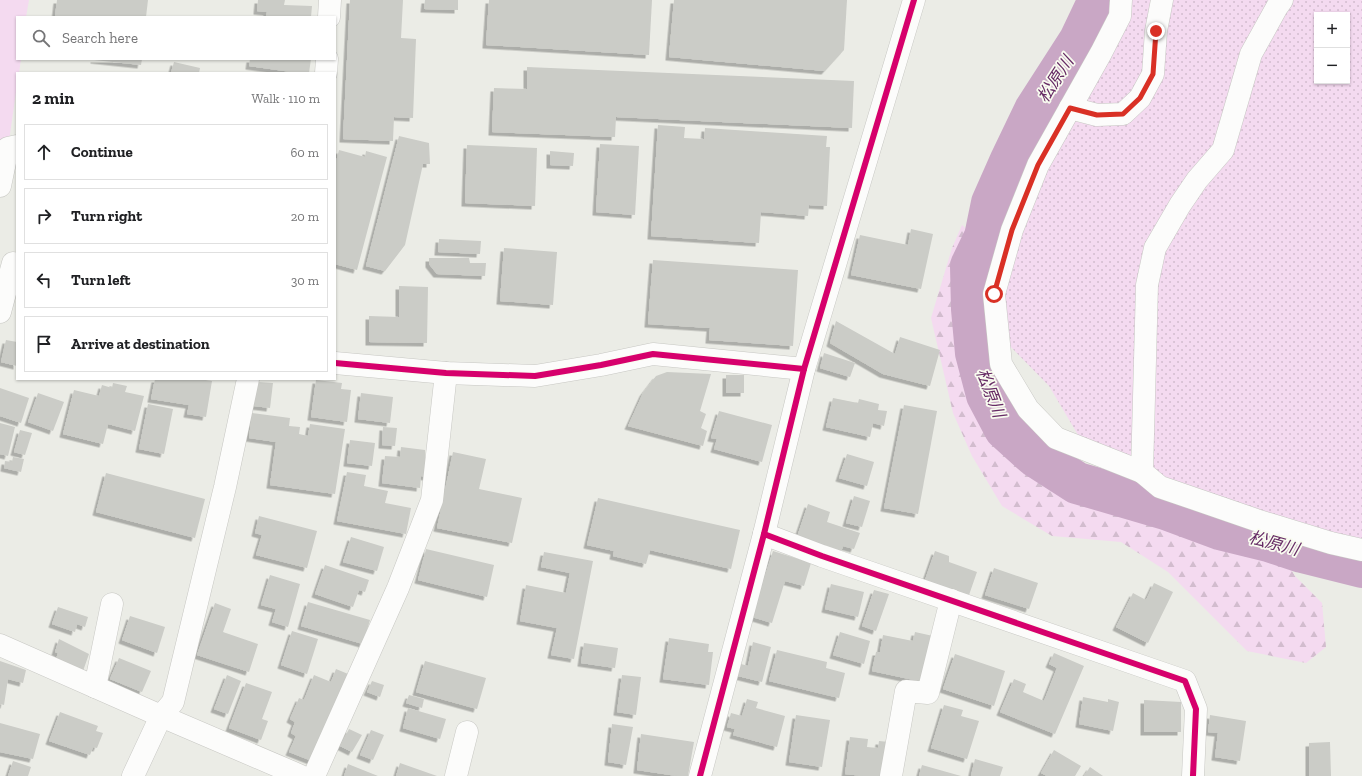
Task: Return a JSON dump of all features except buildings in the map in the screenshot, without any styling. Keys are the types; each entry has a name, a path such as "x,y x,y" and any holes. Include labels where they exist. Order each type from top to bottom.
{"street":[{"path":"329,16 330,0"},
{"path":"700,776 764,534 804,369 914,0"},
{"path":"1121,0 1120,16 1038,165 1012,230 994,294 1001,364 1028,409 1056,438 1142,472 1160,487 1256,520 1330,543 1362,550"},
{"path":"1070,108 1097,115 1123,114 1140,98 1153,74 1156,31 1162,0"},
{"path":"1142,472 1147,285 1155,248 1184,198 1197,180 1223,150 1251,54 1277,6 1282,0"},
{"path":"326,60 326,72"},
{"path":"0,186 8,148 16,146"},
{"path":"0,312 10,262"},
{"path":"336,363 446,373 535,376 654,354 804,369"},
{"path":"314,776 398,588 432,500 446,373"},
{"path":"133,776 161,716 173,702 225,487 248,380"},
{"path":"764,534 822,556 1185,681 1196,709 1193,776"},
{"path":"891,776 906,690 928,693 951,600"},
{"path":"95,687 112,604"},
{"path":"0,645 301,776"},
{"path":"456,776 467,732"}],"green space":[{"path":"0,0 29,0 26,16 16,16 16,60 21,60 19,72 16,72 16,92 8,148 0,147"},
{"path":"1125,0 1362,0 1362,549 1087,450 1049,386 1003,339 988,263 1060,100 1120,16"},
{"path":"962,225 982,244 976,353 1086,478 1153,407 1231,468 1295,576 1322,603 1326,647 1306,663 1247,651 1168,572 1121,542 1052,536 1002,506 972,456 953,413 931,318 952,248"}],"waterway":[{"name":"松原川","path":"1099,0 1080,40 1035,110 992,203 985,237 971,266 972,309 976,353 987,395 1005,429 1035,456 1077,483 1166,509 1220,529 1362,567"}],"cycle path":[{"path":"700,776 764,534 804,369 914,0"},
{"path":"336,363 446,373 535,376 601,365 653,354 804,369"},
{"path":"764,534 822,556 1185,681 1196,709 1193,776"}],"route":[{"path":"994,294 1012,230 1038,165 1070,108 1097,115 1123,114 1140,98 1153,74 1156,31"}]}
